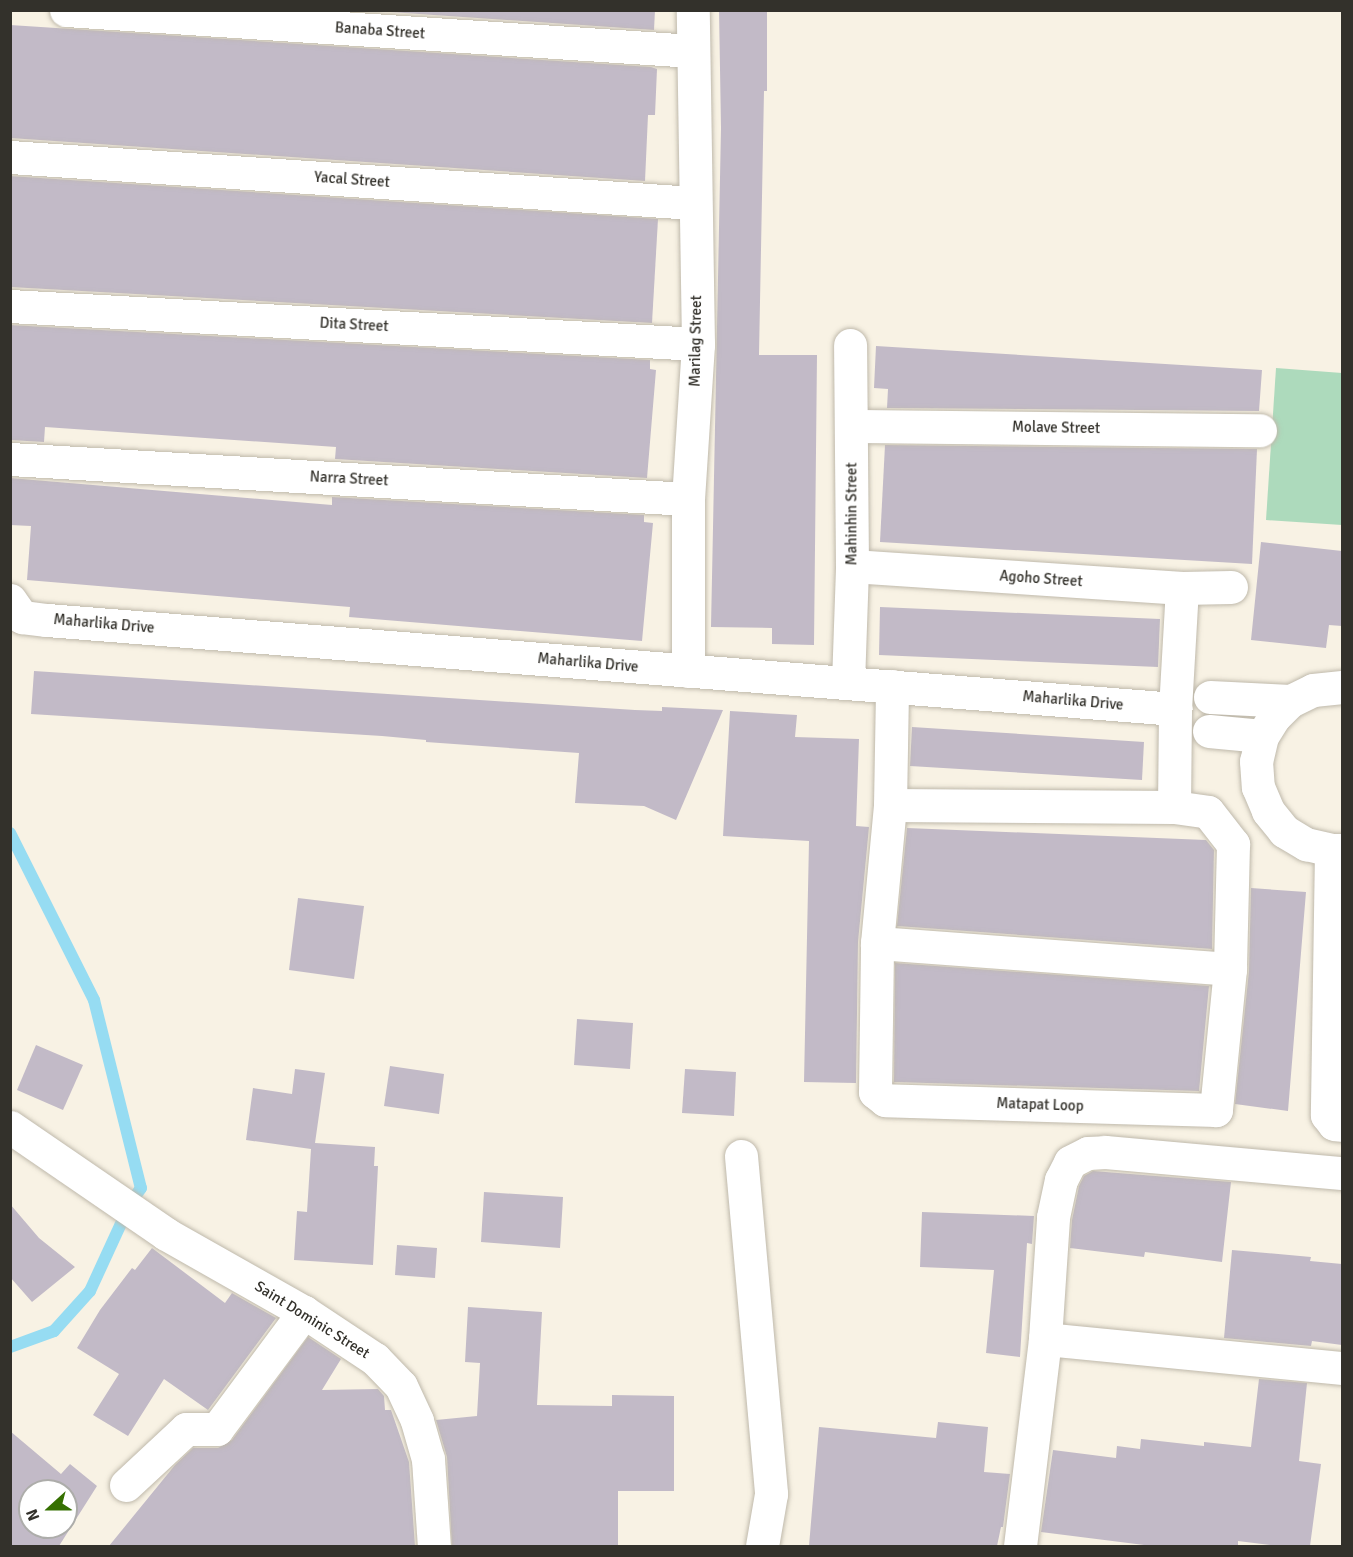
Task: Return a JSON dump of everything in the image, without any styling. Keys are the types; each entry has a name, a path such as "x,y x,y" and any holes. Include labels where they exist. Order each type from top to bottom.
{"street":[{"name":"Banaba Street","path":"66,10 693,51"},
{"name":"Marilag Street","path":"688,671 688,499 698,344 694,203 693,10"},
{"name":"Yacal Street","path":"10,157 694,203"},
{"name":"Dita Street","path":"10,306 698,344"},
{"name":"Mahinhin Street","path":"848,683 852,566 850,345"},
{"name":"Molave Street","path":"852,426 1260,430"},
{"name":"Narra Street","path":"10,459 688,499"},
{"name":"Agoho Street","path":"852,566 1182,588 1231,587"},
{"path":"1174,807 1190,711 1182,588"},
{"name":"Maharlika Drive","path":"16,608 688,671 1190,711"},
{"name":"Matapat Loop","path":"890,805 1174,807 1208,812 1233,844 1230,969 1216,1110 885,1100 875,1092 877,943 890,805 892,686"},
{"path":"1342,687 1313,690 1290,701 1274,717 1262,736 1256,761 1258,778 1268,811 1284,831 1306,844 1337,850 1327,1115 1334,1124 1342,1125"},
{"path":"1190,711 1290,701"},
{"path":"1190,711 1262,736"},
{"path":"877,943 1230,969"},
{"name":"Saint Dominic Street","path":"10,1127 166,1234 304,1312 375,1359 400,1386 417,1421 428,1460 434,1546"},
{"path":"1020,1546 1045,1339 1053,1217 1060,1180 1070,1162 1088,1153 1104,1152 1342,1173"},
{"path":"741,1156 771,1494 762,1546"},
{"path":"126,1485 186,1429 217,1429 304,1312"},
{"path":"1045,1339 1342,1368"}],"green space":[{"path":"1276,368 1342,373 1342,525 1266,520"}],"building":[{"path":"361,10 655,10 654,30"},
{"path":"719,10 767,10 767,91 764,91 759,355 817,355 814,645 772,644 772,628 711,627 721,128"},
{"path":"10,25 651,67 657,69 655,115 648,115 645,181 10,138"},
{"path":"10,176 658,219 652,323 10,287"},
{"path":"10,325 650,360 650,369 656,370 647,478 335,459 336,447 45,427 44,442 10,440"},
{"path":"876,346 1262,370 1259,411 887,408 888,389 874,388"},
{"path":"885,445 1257,449 1252,564 880,542"},
{"path":"10,478 332,505 332,497 644,515 644,522 653,523 642,641 349,617 350,607 27,580 31,526 10,525"},
{"path":"1261,542 1342,551 1342,626 1329,625 1326,648 1251,640"},
{"path":"880,607 1160,619 1158,667 879,655"},
{"path":"34,671 635,710 662,711 662,707 723,710 676,820 644,806 575,803 579,753 426,742 426,740 382,736 31,714"},
{"path":"730,711 797,715 795,737 859,739 856,826 869,827 858,942 856,1083 804,1082 809,841 723,836"},
{"path":"912,727 1144,742 1142,780 910,766"},
{"path":"907,828 1206,840 1214,850 1212,949 897,926"},
{"path":"1251,888 1306,892 1288,1111 1235,1104 1249,971"},
{"path":"298,898 364,906 354,979 289,970"},
{"path":"895,963 1209,986 1199,1091 894,1082"},
{"path":"577,1019 633,1023 630,1069 574,1065"},
{"path":"36,1045 83,1065 63,1110 17,1090"},
{"path":"390,1066 444,1074 439,1114 384,1106"},
{"path":"295,1069 325,1073 315,1143 375,1147 374,1166 378,1166 373,1265 294,1260 297,1211 307,1212 311,1149 246,1140 253,1088 292,1094"},
{"path":"685,1069 736,1072 734,1116 682,1113"},
{"path":"1093,1171 1231,1182 1222,1262 1145,1252 1144,1257 1070,1248 1072,1220 1079,1186 1084,1176"},
{"path":"484,1192 563,1197 560,1248 481,1242"},
{"path":"10,1204 39,1238 75,1267 32,1302 10,1277"},
{"path":"922,1212 1034,1216 1032,1244 1027,1243 1020,1357 986,1353 994,1270 920,1267"},
{"path":"397,1245 437,1248 435,1278 395,1275"},
{"path":"152,1248 225,1303 232,1293 276,1318 208,1410 164,1379 128,1436 93,1415 119,1374 77,1348 100,1310 132,1268 135,1270"},
{"path":"1232,1250 1311,1257 1310,1261 1342,1264 1342,1345 1312,1341 1311,1346 1224,1338"},
{"path":"468,1307 542,1312 537,1405 612,1406 612,1395 674,1396 674,1491 618,1491 618,1546 452,1546 447,1457 436,1420 477,1416 480,1363 465,1362"},
{"path":"308,1337 341,1359 322,1390 378,1389 384,1396 385,1410 391,1410 409,1462 415,1546 109,1546 175,1465 193,1448 218,1448 232,1440"},
{"path":"1259,1379 1307,1383 1299,1461 1321,1464 1310,1546 1278,1546 1238,1541 1238,1546 1152,1546 1041,1532 1053,1450 1116,1458 1117,1446 1140,1449 1141,1439 1204,1446 1204,1442 1251,1447"},
{"path":"938,1422 988,1427 984,1472 1010,1474 1003,1527 1001,1527 997,1546 809,1546 819,1427 936,1438"},
{"path":"10,1431 61,1474 70,1464 97,1486 78,1516 78,1479 18,1479 18,1539 63,1539 59,1546 10,1546"}],"waterway":[{"path":"10,833 94,1000 141,1188 130,1204 90,1291 54,1331 10,1347"}]}
